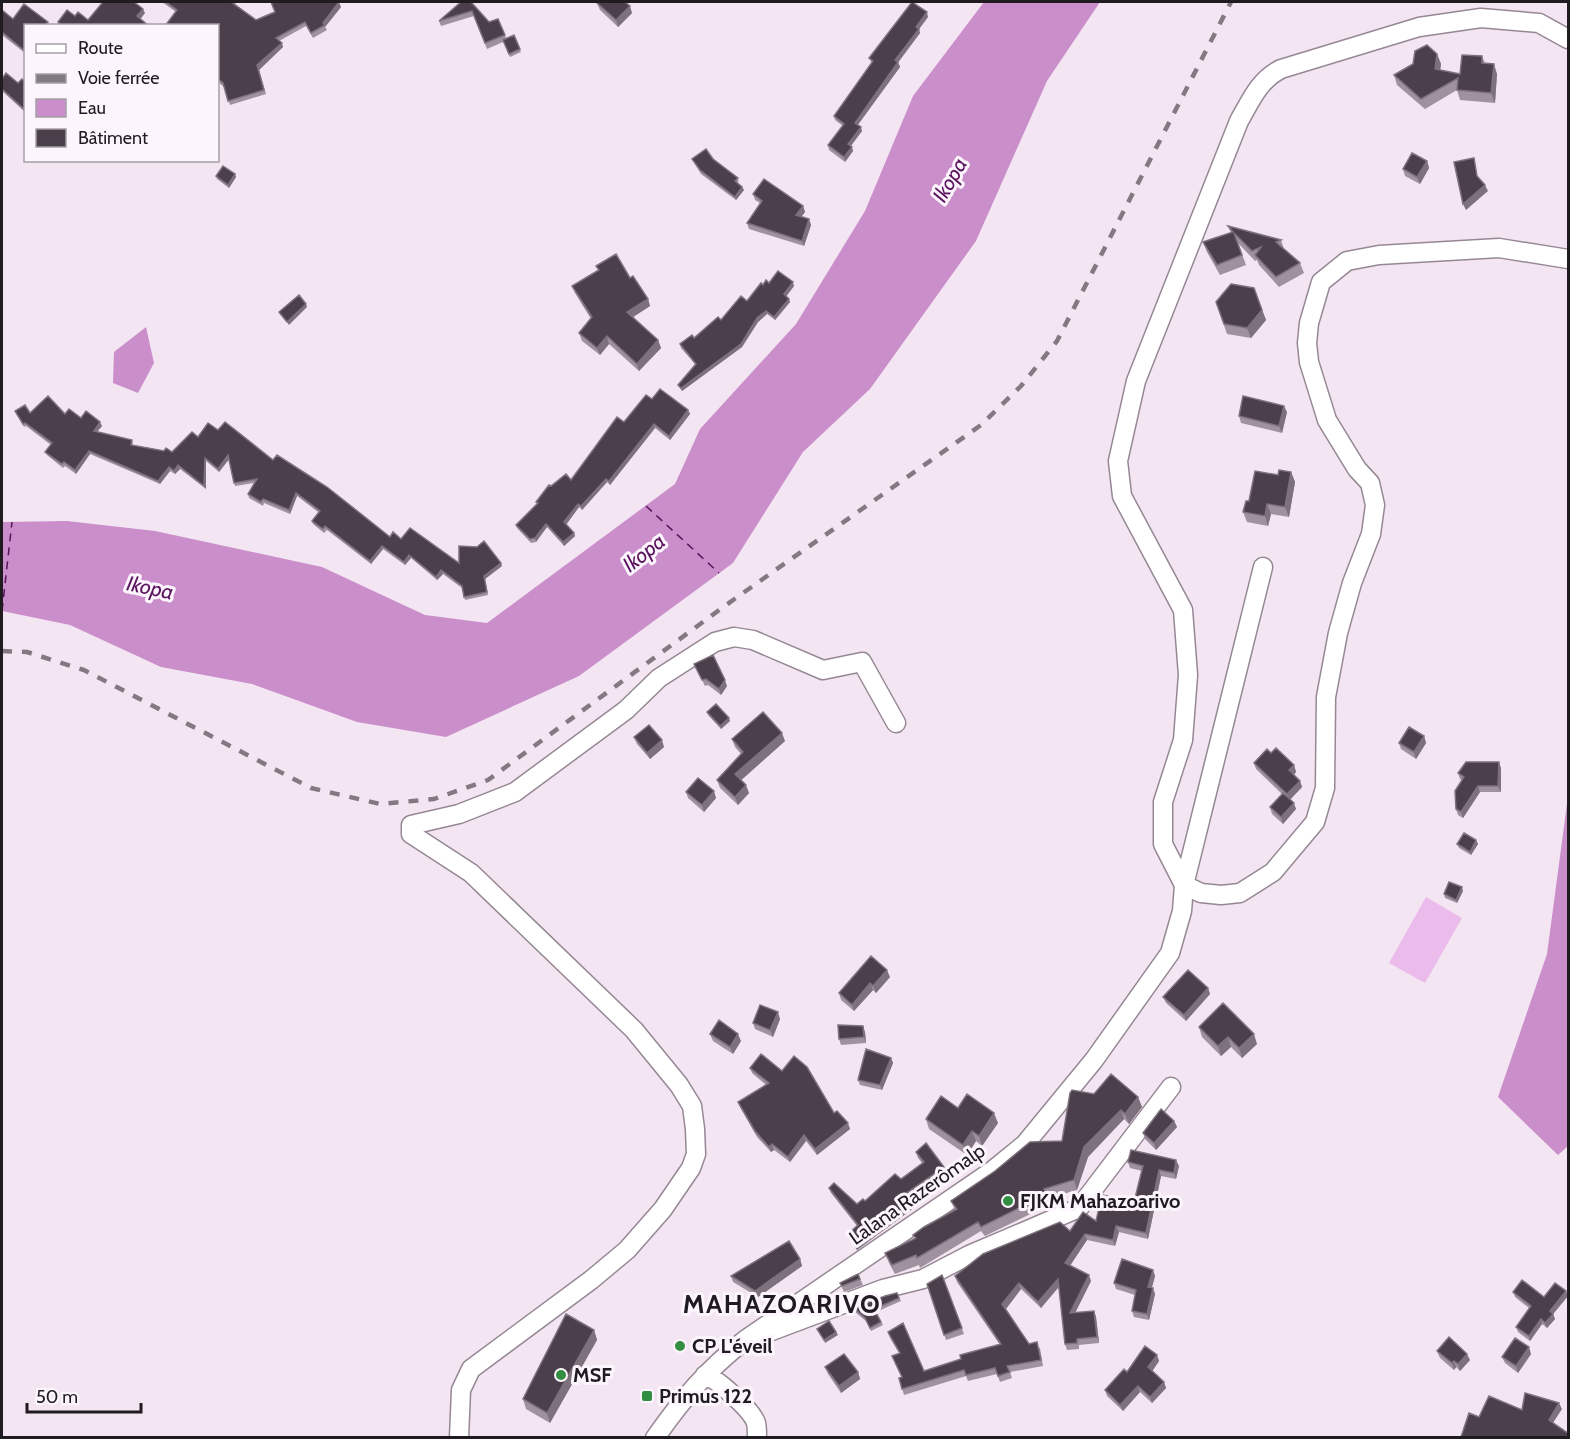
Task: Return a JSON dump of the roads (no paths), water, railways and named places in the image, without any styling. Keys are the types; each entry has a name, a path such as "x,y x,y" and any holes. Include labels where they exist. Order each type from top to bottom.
{"street":[{"path":"1569,39 1539,23 1481,18 1419,27 1326,53 1269,75 1259,85 1239,121 1136,381 1118,462 1122,496 1183,609 1188,675 1183,740 1163,802 1163,844 1184,885 1201,893 1221,895 1240,893 1273,872 1315,822 1326,788 1326,697 1338,633 1352,583 1371,534 1375,505 1370,483 1357,469 1327,420 1309,362 1307,343 1309,323 1321,282 1347,261 1379,255 1498,248 1569,259"},
{"name":"Lalana Razerômalp","path":"655,1437 705,1375 745,1340 992,1171 1025,1144 1094,1060 1170,953 1182,911 1184,885 1263,567"},
{"path":"459,1437 461,1390 471,1369 591,1280 627,1250 663,1209 691,1168 696,1154 695,1129 692,1106 679,1085 634,1030 471,873 423,844 411,834 409,827 415,823 479,807 515,792 626,710 659,678 715,642 734,637 753,640 823,670 862,662 896,723"},
{"path":"745,1340 883,1289 923,1279 969,1255 1079,1208 1171,1087"},
{"path":"705,1375 738,1400 756,1421 757,1437"}],"water":[{"name":"Ikopa","path":"984,2 1100,2 1047,81 976,241 870,389 803,452 733,563 579,676 446,737 357,722 252,684 161,667 70,625 2,611 2,522 67,521 155,531 322,567 425,615 487,623 675,484 700,429 796,324 865,211 913,96"},
{"path":"146,327 154,363 138,393 113,383 114,352"},
{"path":"1568,796 1568,1146 1558,1155 1498,1097 1547,954"}],"railway":[{"path":"2,651 27,652 84,670 311,788 380,804 434,799 488,780 726,605 981,425 1021,386 1057,341 1231,2"}],"place":[{"name":"FJKM Mahazoarivo","path":"1008,1201"},
{"name":"CP L'éveil","path":"680,1346"},
{"name":"MSF","path":"561,1375"},
{"name":"Primus 122","path":"647,1396"}],"district":[{"name":"MAHAZOARIVO","path":"782,1304"}]}
